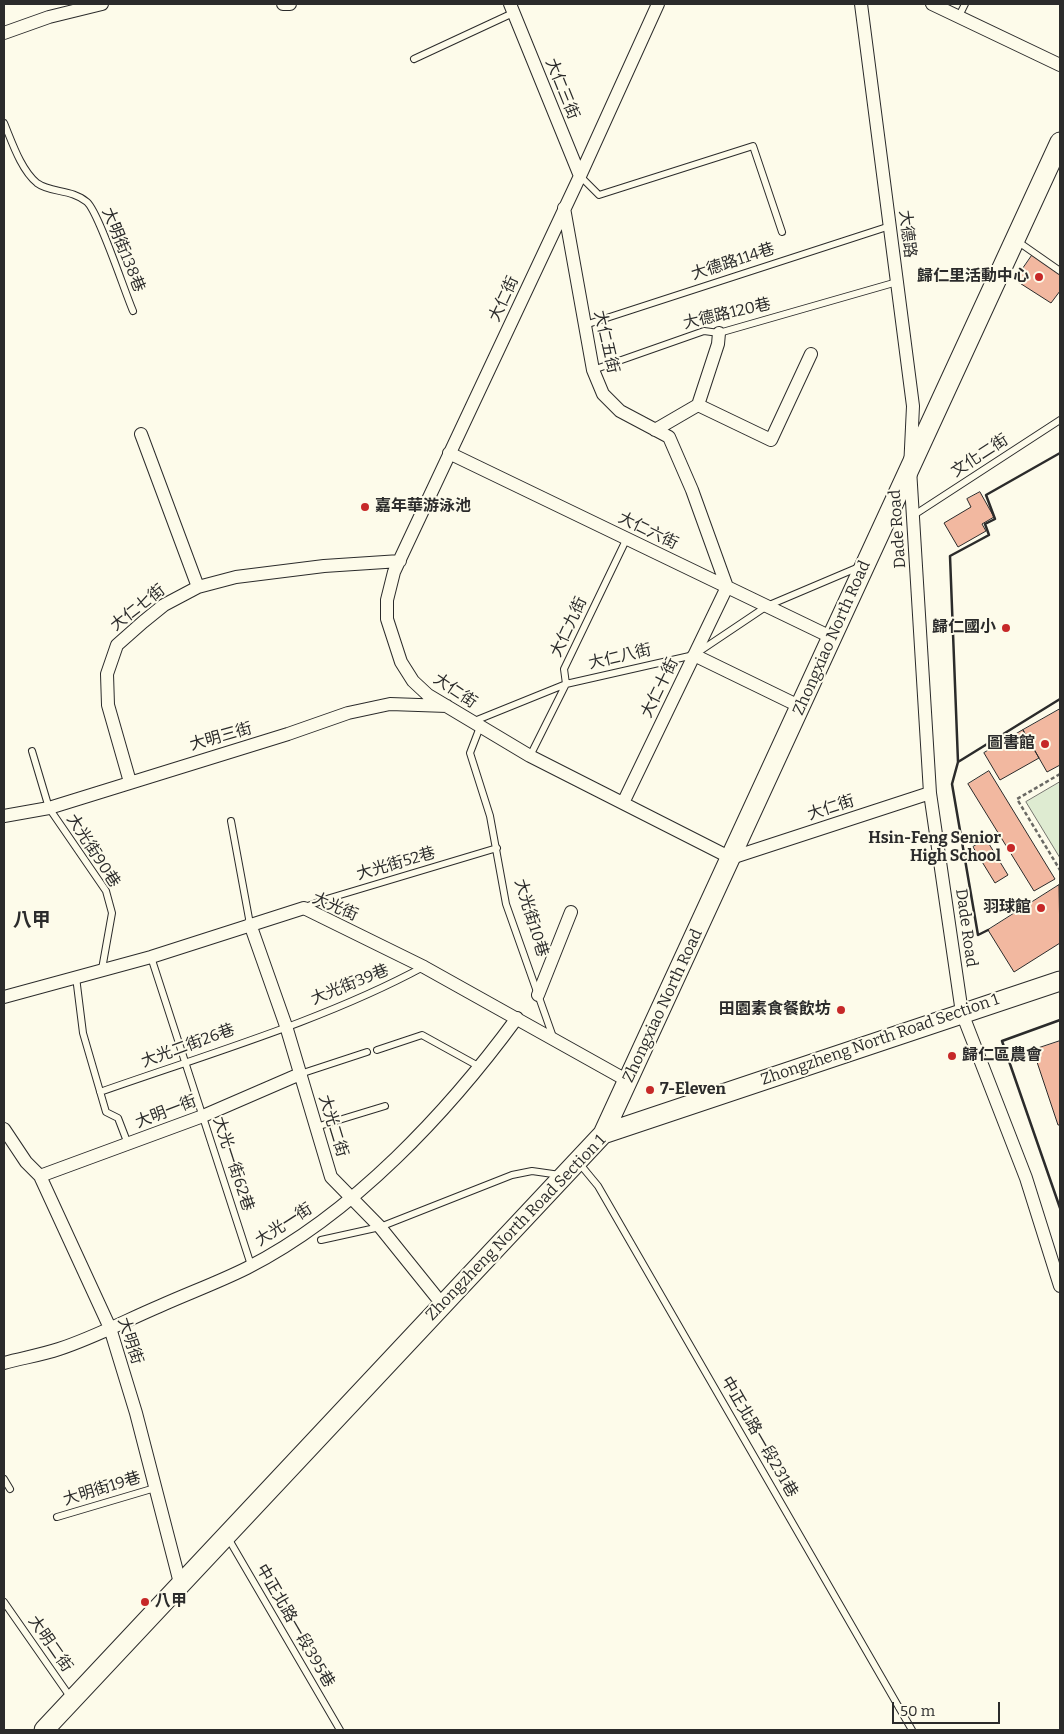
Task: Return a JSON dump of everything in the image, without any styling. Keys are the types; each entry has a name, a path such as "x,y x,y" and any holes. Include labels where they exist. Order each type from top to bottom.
{"main road":[{"name":"Zhongxiao North Road","path":"603,1134 1060,142"},
{"name":"Zhongzheng North Road Section 1","path":"44,1730 73,1702 180,1583 562,1175 603,1134 1060,981"}],"street":[{"path":"4,33 49,17 102,4"},
{"path":"283,4 290,4"},
{"name":"大仁街","path":"658,4 580,176 394,572 387,600 387,619 395,645 401,662 413,681 428,695 530,756 731,858 930,793"},
{"name":"大德路","path":"861,4 913,406 910,470"},
{"path":"932,4 1060,65"},
{"name":"大仁三街","path":"511,9 580,176"},
{"name":"大仁五街","path":"564,208 593,370 603,394 620,410 669,437 699,508 727,587"},
{"path":"655,430 698,405 718,344 719,333"},
{"path":"698,405 772,440 811,354"},
{"path":"141,434 198,587"},
{"name":"大仁六街","path":"450,453 833,638"},
{"name":"Dade Road","path":"910,470 930,793 962,1013 1026,1178 1060,1286"},
{"name":"大仁七街","path":"130,782 108,705 107,674 117,645 164,605 198,587 253,574 400,561"},
{"name":"大仁十街","path":"623,804 727,587"},
{"path":"694,655 801,707"},
{"name":"大明三街","path":"4,816 49,808 288,734 348,713 390,704 449,706"},
{"name":"大光街","path":"4,997 150,957 304,908 424,967 628,1081"},
{"name":"大光街10巷","path":"538,995 571,912"},
{"name":"大光二街","path":"250,924 286,1026 331,1177 380,1227 442,1304"},
{"name":"大光一街","path":"4,1363 59,1350 251,1265 299,1237 351,1198 388,1166 481,1068 518,1018"},
{"name":"大明一街","path":"40,1176 203,1116 300,1074"},
{"name":"大明街","path":"4,1129 8,1143 40,1176 110,1328 136,1413 180,1583"}],"lane":[{"path":"958,18 965,4"},
{"name":"大仁三街","path":"414,59 511,9"},
{"name":"大明街138巷","path":"4,123 24,164 38,183 76,194 88,203 97,220 133,311"},
{"path":"580,176 599,196 753,146 782,232"},
{"name":"大德路114巷","path":"585,325 890,226"},
{"path":"1016,240 1060,271"},
{"name":"大德路120巷","path":"593,370 704,331 719,333 897,282"},
{"name":"文化二街","path":"914,514 1060,420"},
{"name":"大仁九街","path":"530,756 566,684 564,669 627,538"},
{"name":"大仁八街","path":"476,725 566,684 694,655 767,606 865,565"},
{"name":"大光街10巷","path":"476,725 470,753 490,816 506,904 554,1038"},
{"name":"大光街90巷","path":"32,751 49,808 106,891 112,913 102,969"},
{"path":"231,821 250,924"},
{"name":"大光街52巷","path":"304,908 330,898 497,848"},
{"name":"大光一街62巷","path":"150,957 251,1265"},
{"name":"大光街39巷","path":"286,1026 399,980 424,967"},
{"path":"76,977 83,1033 106,1112 118,1118 128,1144"},
{"name":"大光二街26巷","path":"100,1092 286,1026"},
{"path":"377,1050 422,1034 481,1068"},
{"path":"300,1074 368,1052"},
{"path":"316,1127 385,1106"},
{"name":"中正北路一段231巷","path":"577,1160 598,1186 912,1730"},
{"path":"321,1240 380,1227 512,1175 532,1171 562,1175"},
{"path":"4,1480 10,1488"},
{"name":"大明街19巷","path":"57,1517 155,1488"},
{"name":"中正北路一段395巷","path":"226,1535 340,1730"},
{"name":"大明二街","path":"4,1602 73,1702"}],"path":[{"path":"1060,774 1017,799 1060,870"}],"green space":[{"path":"1060,782 1060,858 1026,802"}],"building":[{"name":"歸仁里活動中心","path":"1033,254 1060,274 1060,291 1051,303 1015,280"},
{"path":"980,492 994,517 982,524 986,531 958,547 944,523 971,507 967,499"},
{"name":"圖書館","path":"1060,709 1060,765 1047,772 1023,730"},
{"path":"1023,730 1039,758 1000,780 984,753"},
{"path":"989,771 1055,879 1034,891 968,784"},
{"path":"986,839 1008,875 995,883 973,847"},
{"name":"羽球館","path":"1059,885 1060,943 1014,972 988,930"},
{"path":"1060,1041 1060,1125 1058,1125 1033,1050"}],"wall":[{"path":"988,930 978,935 952,784 958,762 950,556 989,535 985,524 995,519 986,495 1060,453"},
{"path":"958,762 1060,699"},
{"path":"1060,1020 1002,1041 1060,1208"}],"place":[{"name":"歸仁里活動中心","path":"1039,277"},
{"name":"嘉年華游泳池","path":"365,507"},
{"name":"歸仁國小","path":"1006,628"},
{"name":"圖書館","path":"1045,744"},
{"name":"Hsin-Feng Senior High School","path":"1011,848"},
{"name":"羽球館","path":"1041,908"},
{"name":"田園素食餐飲坊","path":"841,1010"},
{"name":"歸仁區農會","path":"952,1056"},
{"name":"7-Eleven","path":"650,1090"},
{"name":"八甲","path":"145,1602"}],"district":[{"name":"八甲","path":"32,921"}]}
